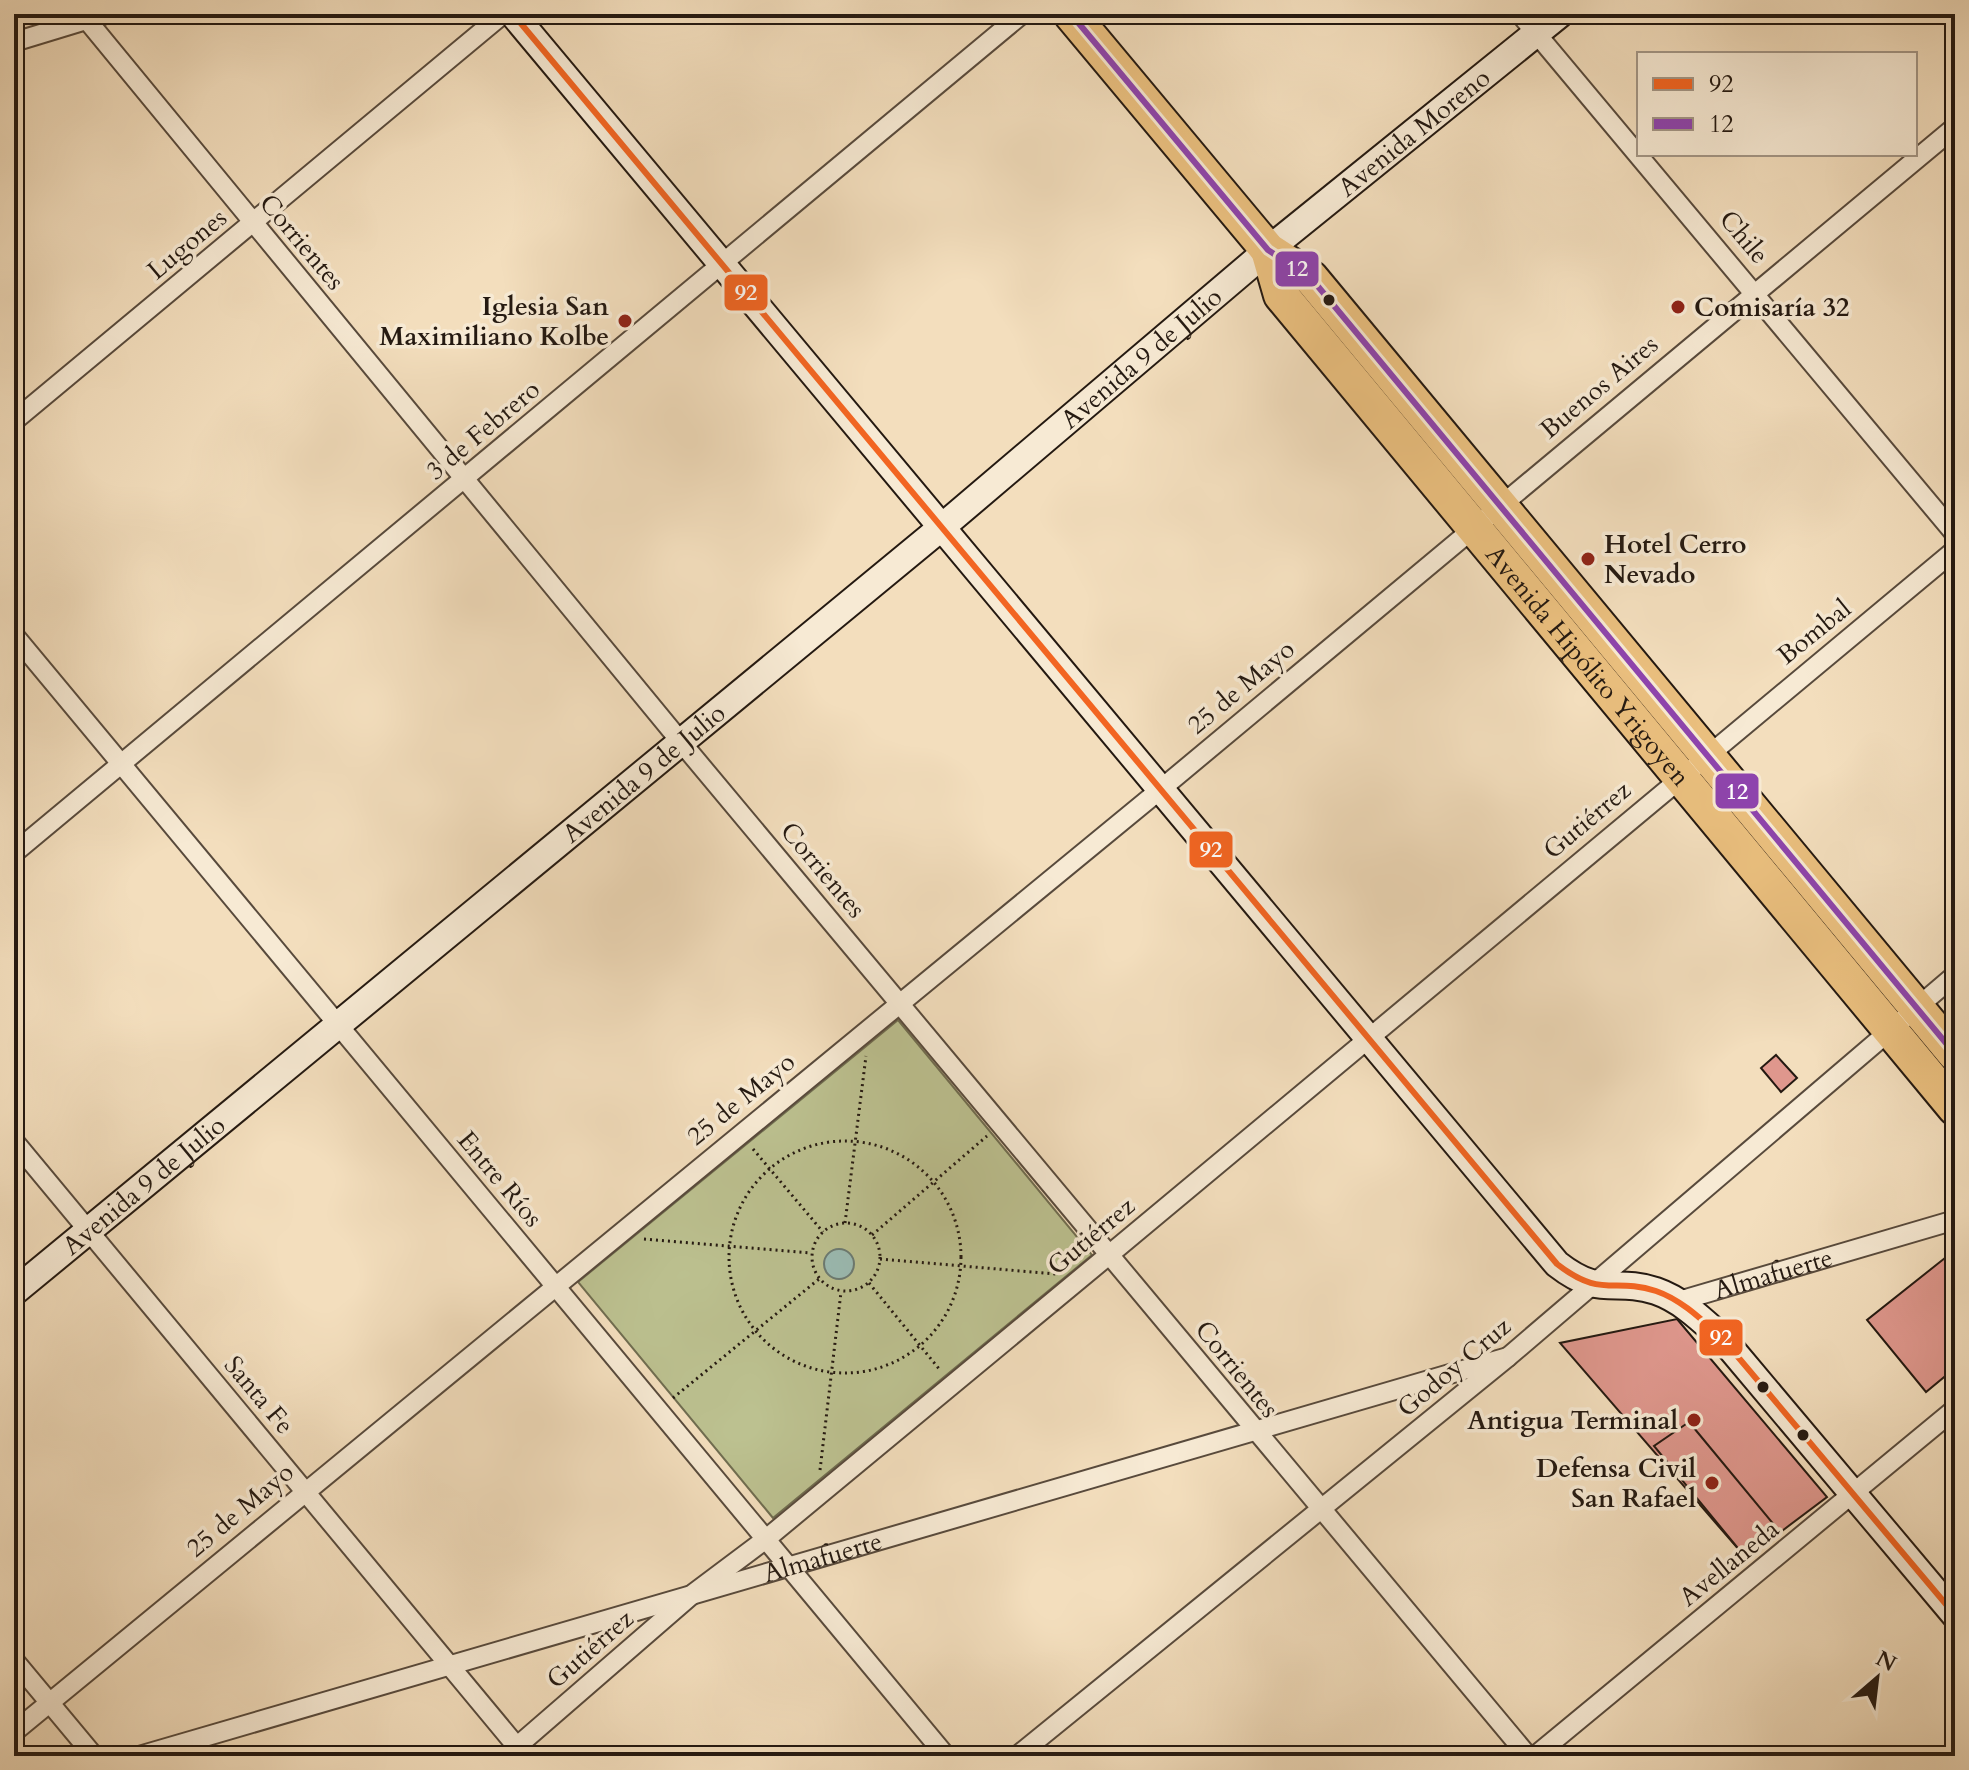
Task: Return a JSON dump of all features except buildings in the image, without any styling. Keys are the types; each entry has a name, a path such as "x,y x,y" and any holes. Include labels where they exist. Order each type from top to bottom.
{"highway":[{"name":"Avenida Hipólito Yrigoyen","path":"1071,14 1268,250 1311,278 1955,1054"},
{"name":"Avenida Hipólito Yrigoyen","path":"1268,250 1281,295 1955,1108"}],"street":[{"path":"14,42 85,17 106,14"},
{"name":"Lugones","path":"17,413 253,223 503,14"},
{"path":"513,14 1557,1264 1592,1286"},
{"name":"3 de Febrero","path":"14,853 1022,14"},
{"name":"Avenida Moreno","path":"1268,250 1528,24 1560,14"},
{"name":"Corrientes","path":"85,17 681,742 1528,1756"},
{"name":"Chile","path":"1528,24 1637,152"},
{"name":"Buenos Aires","path":"1499,504 1955,127"},
{"name":"Chile","path":"1640,156 1955,534"},
{"name":"Avenida 9 de Julio","path":"14,1292 942,527 1268,250"},
{"name":"25 de Mayo","path":"14,1732 554,1284 1161,789 1499,504"},
{"name":"Bombal","path":"1706,754 1955,550"},
{"name":"Entre Ríos","path":"14,635 946,1756"},
{"name":"Gutiérrez","path":"516,1753 694,1593 766,1539 1110,1254 1706,754"},
{"name":"Godoy Cruz","path":"1017,1756 1508,1357 1955,975"},
{"name":"Santa Fe","path":"14,1141 451,1664 516,1753"},
{"name":"Almafuerte","path":"1592,1286 1653,1290 1679,1301 1955,1220"},
{"path":"1679,1301 1722,1338 1955,1615"},
{"name":"Almafuerte","path":"139,1756 1508,1357"},
{"name":"Avellaneda","path":"1535,1756 1955,1409"},
{"path":"14,1660 94,1756"}],"path":[{"path":"845,1223 867,1045"},
{"path":"872,1235 991,1133"},
{"path":"855,1141 885,1147 912,1161 934,1182 956,1222 962,1266 955,1296 941,1324 920,1346 894,1363 863,1372 832,1372 803,1365 777,1351 755,1331 739,1305 730,1276 729,1246 735,1217 749,1190 769,1168 795,1151 824,1142 855,1141"},
{"path":"748,1143 823,1232"},
{"path":"845,1223 855,1224 872,1235 880,1259 869,1283 841,1292 819,1279 811,1253 823,1232 845,1223"},
{"path":"632,1238 811,1253"},
{"path":"880,1259 1068,1275"},
{"path":"657,1409 819,1279"},
{"path":"869,1283 945,1376"},
{"path":"819,1480 841,1292"}],"green space":[{"path":"898,1020 1092,1255 773,1518 578,1282"}],"water":[{"path":"839,1249 850,1253 854,1264 850,1275 839,1279 828,1275 824,1264 828,1253"}],"transit line":[{"name":"92","path":"513,14 1557,1264 1585,1281 1656,1291 1683,1305 1707,1324 1955,1615"},
{"name":"12","path":"1071,14 1268,250 1311,278 1955,1054"}],"place":[{"name":"Comisaría 32","path":"1678,307"},
{"name":"Iglesia San Maximiliano Kolbe","path":"625,321"},
{"name":"Hotel Cerro Nevado","path":"1588,559"},
{"name":"Antigua Terminal","path":"1694,1420"},
{"name":"Defensa Civil San Rafael","path":"1712,1483"}]}
